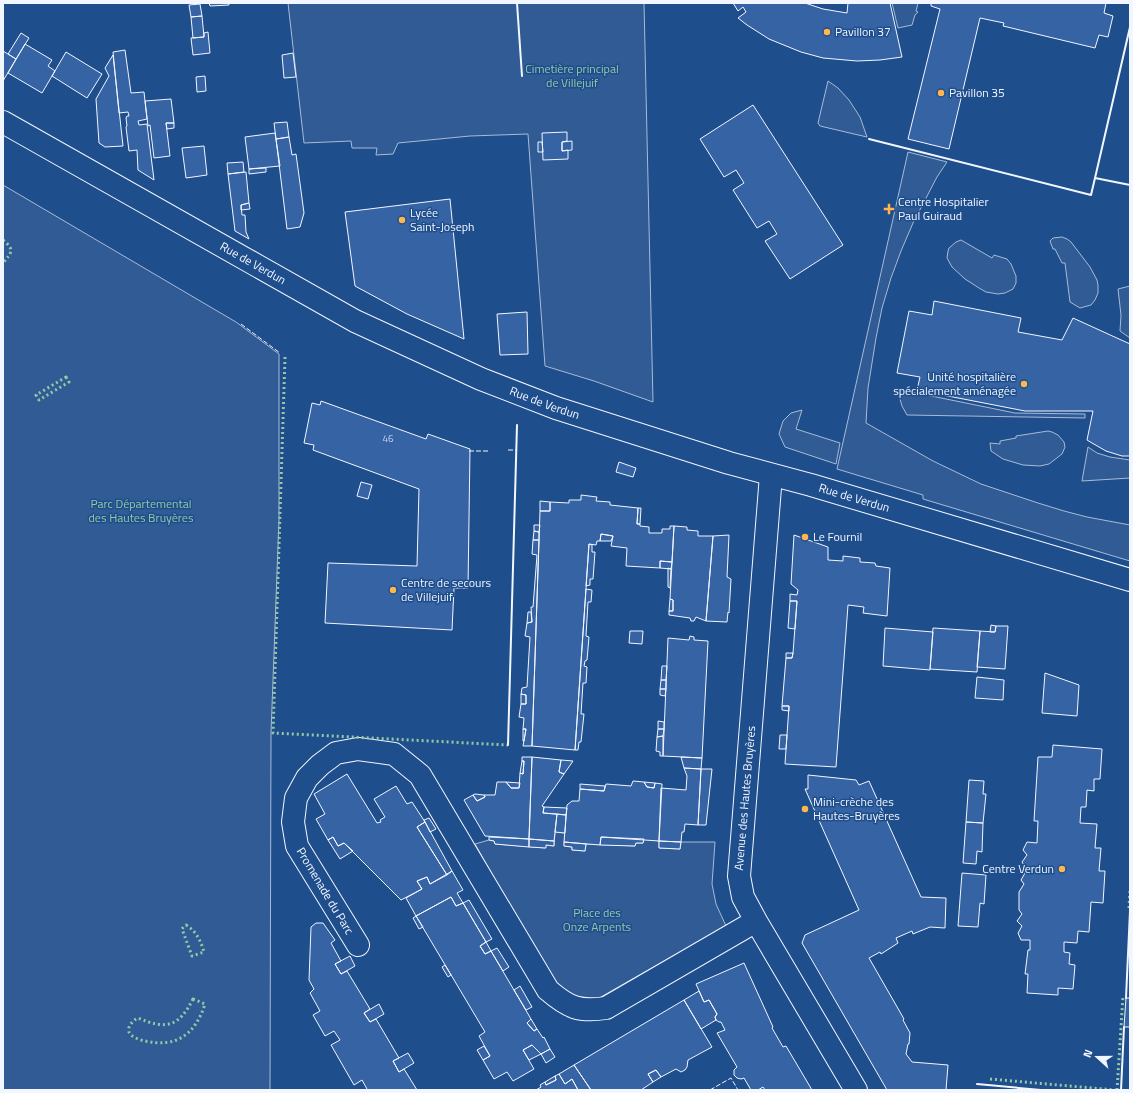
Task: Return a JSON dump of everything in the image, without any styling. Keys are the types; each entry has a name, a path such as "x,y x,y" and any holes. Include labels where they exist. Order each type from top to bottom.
{"street":[{"name":"Rue de Verdun","path":"3,122 355,321 481,379 556,408 729,463 811,485 1130,580"},
{"name":"Avenue des Hautes Bruyères","path":"771,475 739,876 743,897 756,922 856,1090"},
{"name":"Promenade du Parc","path":"358,945 297,846 293,822 296,798 307,778 320,765 336,753 358,749 394,754 420,774 548,990 561,1001 575,1008 591,1010 606,1008 756,922"}],"shaded area":[{"name":"Cimetière principal de Villejuif","path":"288,3 644,3 653,402 594,381 545,366 528,134 470,136 398,143 393,154 376,155 377,148 352,148 351,141 304,143"},
{"path":"892,3 918,3 916,11 918,12 915,15 912,25 898,28"},
{"path":"828,81 838,88 849,100 860,117 867,137 820,126 818,123"},
{"path":"908,152 947,162 937,177 913,223 891,278 882,308 876,338 868,388 866,423 933,461 981,484 1064,511 1130,525 1130,561 923,499 923,495 837,469"},
{"name":"Parc Départemental des Hautes Bruyères","path":"3,185 236,322 279,354 279,520 271,733 270,1090 3,1090"},
{"path":"1062,237 1071,242 1090,267 1097,280 1098,293 1091,305 1080,308 1070,302 1065,263 1062,263 1050,241 1053,238"},
{"path":"961,240 992,258 994,255 1007,259 1016,276 1016,283 1013,289 1005,293 998,294 986,292 965,279 952,267 947,258 949,248"},
{"path":"1130,286 1130,338 1120,331 1121,315 1118,289"},
{"path":"897,389 1015,413 1085,414 1085,418 907,415 902,406"},
{"path":"802,410 796,429 840,443 836,464 785,447 779,434 783,421 791,413"},
{"path":"1048,431 1058,435 1064,442 1065,447 1062,454 1049,464 1040,466 1023,465 1003,459 991,451 990,443 1000,444 1000,441 1016,438 1016,436"},
{"path":"1088,447 1097,453 1110,457 1130,460 1130,478 1082,481"},
{"name":"Place des Onze Arpents","path":"555,832 565,833 564,846 572,847 572,850 585,851 586,844 635,846 636,843 643,843 644,839 659,841 659,848 680,849 681,842 715,842 712,884 716,904 726,926 599,998 589,1000 567,994 550,978 475,844 489,840 494,841 495,844 545,848 546,845 554,846"}],"building":[{"path":"209,3 229,3 229,5 210,6"},
{"name":"Pavillon 37","path":"733,3 805,3 823,9 847,13 848,3 890,3 902,57 857,61 823,58 801,52 769,39 747,25 738,18 746,12 743,7 738,11"},
{"name":"Pavillon 35","path":"931,3 1106,3 1104,13 1113,16 1108,37 1099,35 1095,48 1003,26 1004,23 980,18 949,149 908,139 940,9 931,6"},
{"path":"200,4 202,16 191,17 189,5"},
{"path":"202,16 204,37 193,38 191,17"},
{"path":"208,32 210,53 193,55 191,38 204,37 204,33"},
{"path":"21,33 29,38 16,59 8,54"},
{"path":"25,44 52,60 48,66 55,71 42,93 8,73"},
{"path":"125,50 131,93 144,92 147,119 138,121 139,125 147,124 154,180 138,170 137,150 129,151 126,127 126,118 129,116 128,112 119,113 113,52"},
{"path":"3,51 16,59 3,81"},
{"path":"66,52 102,74 87,98 52,76"},
{"path":"293,53 296,77 284,78 282,55"},
{"path":"113,55 123,146 105,147 99,143 96,99 109,76 105,68"},
{"path":"205,76 206,91 197,92 196,77"},
{"path":"171,99 174,123 166,123 170,156 154,158 145,101"},
{"path":"753,105 843,245 790,279 765,241 777,234 769,221 757,228 733,190 744,183 736,170 724,177 700,139"},
{"path":"287,122 289,137 276,139 274,123"},
{"path":"166,123 174,123 174,128 167,129"},
{"path":"567,132 567,141 562,142 562,151 568,150 568,159 543,160 542,133"},
{"path":"275,133 280,166 249,169 245,137"},
{"path":"289,137 292,155 296,154 304,213 300,227 287,229 276,139"},
{"path":"572,141 572,150 562,151 562,142"},
{"path":"538,142 542,142 543,152 538,152"},
{"path":"204,146 207,175 186,178 182,148"},
{"path":"243,162 244,172 228,174 227,163"},
{"path":"266,168 266,172 249,174 249,169"},
{"path":"246,172 249,203 241,205 242,215 245,215 246,232 249,239 235,231 228,174"},
{"path":"450,199 464,339 407,314 355,286 345,212"},
{"path":"249,203 250,209 241,210 241,205"},
{"name":"Unité hospitalière spécialement aménagée","path":"934,301 1021,318 1018,332 1062,340 1073,318 1130,344 1130,456 1122,456 1106,451 1087,440 1093,411 1025,411 917,390 920,377 897,373 909,311 932,315"},
{"path":"527,312 528,354 500,355 497,314"},
{"path":"321,401 426,439 428,434 470,449 468,588 454,588 452,630 325,623 328,563 417,566 419,489 313,450 314,445 304,443 312,403 320,405"},
{"path":"619,462 636,468 633,477 616,472"},
{"path":"361,482 372,485 368,499 357,496"},
{"path":"581,495 597,497 596,501 610,502 610,505 638,508 637,524 640,524 640,526 649,527 649,533 662,533 662,529 670,529 670,526 674,526 672,562 660,561 660,568 626,566 627,548 611,546 613,536 601,534 600,541 597,541 596,545 589,544 575,750 532,746 540,511 550,511 550,502 569,503 569,500 581,500"},
{"path":"540,501 550,502 550,511 540,511"},
{"path":"638,508 641,508 640,524 637,524"},
{"path":"534,525 540,525 539,532 534,531"},
{"path":"674,526 687,527 687,530 698,531 698,536 713,536 706,621 696,617 694,621 691,621 690,618 669,615 669,611 673,611 673,600 670,599"},
{"path":"534,531 539,532 539,540 533,540"},
{"path":"601,534 613,536 611,541 600,541"},
{"path":"729,535 727,577 731,579 727,622 706,621 713,536"},
{"path":"794,535 828,547 828,560 843,561 843,556 860,558 860,562 875,563 876,566 890,568 887,616 863,613 864,607 848,605 836,767 785,764 789,706 782,706 786,658 792,658 793,653 797,601 790,601 790,594 797,595 798,590 791,584"},
{"path":"533,540 539,540 532,746 523,746 526,729 523,729 524,718 519,717 521,704 526,704 526,695 521,694 522,688 527,687 530,637 525,636 527,623 532,622 531,607 533,607 537,555 532,554"},
{"path":"589,544 592,545 592,552 595,552 593,579 590,579 590,585 586,586"},
{"path":"660,561 672,562 671,569 660,568"},
{"path":"668,568 671,569 670,588 668,587"},
{"path":"586,589 592,590 591,602 588,602 586,636 589,637 587,660 585,661 584,666 587,667 586,683 583,683 581,714 584,714 581,742 579,742 578,750 575,750"},
{"path":"670,599 673,600 673,611 669,611"},
{"path":"790,601 797,601 795,629 788,628"},
{"path":"528,612 531,612 532,622 527,623"},
{"path":"991,625 996,626 995,632 990,632"},
{"path":"996,626 1008,626 1005,669 977,667 980,631 995,632"},
{"path":"885,628 933,632 930,670 883,666"},
{"path":"933,628 980,631 977,672 930,669"},
{"path":"630,631 643,631 642,644 629,643"},
{"path":"690,636 694,637 694,640 708,641 702,758 663,756 668,638 689,640"},
{"path":"786,653 793,653 792,658 786,658"},
{"path":"662,666 667,666 666,680 661,680"},
{"path":"1045,673 1079,685 1077,716 1042,713"},
{"path":"977,677 1004,680 1003,700 975,698"},
{"path":"661,680 666,680 666,689 660,689"},
{"path":"660,689 666,689 665,696 660,695"},
{"path":"521,694 526,695 526,704 521,704"},
{"path":"782,706 789,706 789,711 782,710"},
{"path":"658,721 664,722 664,729 658,729"},
{"path":"523,729 526,729 524,741 523,741"},
{"path":"658,729 664,729 663,736 657,737"},
{"path":"780,735 787,735 786,749 779,749"},
{"path":"663,736 663,756 660,756 660,752 656,751 657,737"},
{"name":"Centre Verdun","path":"1053,745 1102,749 1100,779 1094,779 1094,791 1087,790 1086,807 1081,807 1080,823 1097,824 1095,848 1101,848 1099,871 1105,871 1103,903 1091,902 1089,932 1078,931 1077,943 1064,942 1064,952 1070,953 1069,964 1075,965 1073,989 1058,988 1058,995 1027,993 1028,974 1025,974 1028,950 1030,950 1030,940 1021,940 1018,933 1022,926 1017,921 1022,914 1019,910 1019,892 1024,884 1021,880 1025,873 1025,867 1022,862 1027,855 1023,850 1027,842 1037,843 1038,821 1034,821 1038,757 1052,757"},
{"path":"522,757 532,757 529,839 485,836 464,800 473,795 477,801 485,797 484,795 495,795 497,782 506,782 511,788 519,788 520,773 523,774 524,761 522,761"},
{"path":"532,757 561,760 559,772 564,774 542,806 544,807 543,813 557,814 554,841 529,839"},
{"path":"681,757 702,758 701,769 684,768"},
{"path":"561,760 573,761 564,774 559,772"},
{"path":"522,761 524,761 523,774 520,773"},
{"path":"684,768 701,769 698,825 685,824 681,842 659,841 661,788 686,790 687,776"},
{"path":"701,769 712,769 706,825 698,825"},
{"path":"347,774 377,823 381,822 380,820 385,817 374,799 396,786 407,804 412,802 425,822 417,827 447,875 430,884 427,877 417,881 422,889 401,900 344,843 338,846 333,837 328,840 316,819 325,814 314,794"},
{"path":"808,775 856,780 859,785 869,781 921,897 946,898 945,928 930,927 913,934 912,931 896,938 898,943 881,954 880,952 869,958 904,1019 903,1020 910,1033 906,1054 912,1062 948,1065 946,1090 887,1090 802,943 805,935 859,910 805,789 808,789"},
{"path":"969,780 984,781 983,794 986,794 983,823 966,822"},
{"path":"633,781 644,782 647,787 654,788 655,783 662,784 659,841 601,837 600,845 564,842 567,805 572,801 579,801 580,789 604,791 606,784 631,786"},
{"path":"506,782 520,783 519,788 511,788"},
{"path":"644,782 655,783 654,788 647,787"},
{"path":"580,784 605,786 604,791 580,789"},
{"path":"473,795 484,795 485,797 477,801"},
{"path":"544,807 567,808 566,815 543,813"},
{"path":"557,814 566,815 565,833 555,832"},
{"path":"429,818 436,829 430,832 424,820"},
{"path":"425,822 452,871 447,875 417,827"},
{"path":"966,822 983,823 982,852 977,851 976,864 963,863"},
{"path":"333,837 338,846 344,843 353,851 340,859 328,840"},
{"path":"489,837 529,839 529,847 495,844 494,841 489,840"},
{"path":"601,837 644,839 643,843 636,843 635,846 600,845"},
{"path":"529,839 554,841 554,846 546,845 546,848 529,847"},
{"path":"659,841 681,842 680,849 659,848"},
{"path":"564,842 586,844 585,851 572,850 572,847 564,846"},
{"path":"452,871 463,890 457,893 463,903 456,906 451,897 416,916 406,898 422,889 417,881 427,877 430,884"},
{"path":"962,873 986,875 984,904 980,903 978,927 958,926"},
{"path":"451,897 456,906 463,903 486,942 480,946 485,954 491,951 531,1019 527,1023 534,1031 537,1029 543,1038 544,1037 550,1049 541,1054 532,1045 523,1050 534,1069 513,1081 507,1072 494,1079 483,1060 490,1056 479,1036 485,1032 416,916"},
{"path":"469,900 492,939 486,942 463,903"},
{"path":"416,916 423,927 419,929 413,918"},
{"path":"316,923 323,923 335,940 331,943 341,961 335,964 341,974 347,971 370,1009 364,1013 370,1022 376,1019 399,1058 393,1061 399,1072 404,1069 417,1090 366,1090 367,1089 362,1080 354,1085 331,1045 340,1040 334,1031 325,1036 313,1015 320,1011 310,993 314,989 309,980 311,927"},
{"path":"486,942 491,951 485,954 480,946"},
{"path":"497,948 509,967 503,971 491,951"},
{"path":"350,956 355,966 341,974 335,964"},
{"path":"744,963 773,1027 772,1028 783,1047 786,1046 812,1090 765,1090 763,1087 758,1090 751,1090 744,1078 737,1078 734,1075 734,1070 737,1067 717,1033 725,1030 721,1022 716,1020 715,1017 717,1014 709,1000 704,1002 696,984"},
{"path":"445,965 451,975 448,977 442,967"},
{"path":"520,986 532,1007 526,1010 514,990"},
{"path":"699,991 704,1002 709,1000 717,1014 715,1017 716,1020 701,1029 684,1000"},
{"path":"1126,998 1130,998 1130,1027 1124,1027"},
{"path":"684,1000 712,1047 688,1060 687,1067 681,1072 676,1069 661,1077 656,1070 648,1074 653,1082 641,1090 591,1090 574,1065"},
{"path":"379,1004 384,1014 370,1022 364,1013"},
{"path":"531,1019 537,1029 534,1031 527,1023"},
{"path":"532,1045 541,1054 529,1060 523,1050"},
{"path":"484,1046 490,1056 483,1060 477,1050"},
{"path":"550,1049 555,1057 546,1063 541,1054"},
{"path":"408,1053 414,1063 399,1072 393,1061"},
{"path":"574,1065 591,1090 578,1090 572,1079 565,1084 559,1074"},
{"path":"656,1070 661,1077 653,1082 648,1074"},
{"path":"559,1074 565,1084 572,1079 578,1090 536,1090 545,1082 546,1085 556,1080 555,1076"},
{"path":"555,1076 556,1080 546,1085 545,1082"}],"hedge":[{"path":"3,240 11,249 10,254 3,263"},
{"path":"285,357 273,733 508,745"},
{"path":"66,377 69,382 39,400 36,395 66,377"},
{"path":"1129,908 1130,890"},
{"path":"186,925 193,930 198,937 204,952 192,956 182,929 186,925"},
{"path":"1117,1090 1123,996"},
{"path":"193,999 205,1004 196,1024 183,1037 175,1041 156,1043 138,1039 129,1032 131,1024 138,1018 156,1024 171,1024 182,1015 193,999"},
{"path":"990,1079 1115,1090"}],"fence":[{"path":"241,324 280,353"},
{"path":"508,450 517,450"},
{"path":"469,451 490,451"},
{"path":"710,1090 731,1078 738,1090"}],"wall":[{"path":"517,3 522,76"},
{"path":"1130,27 1095,178 1130,185"},
{"path":"869,139 1091,195 1095,178"},
{"path":"508,745 517,425"},
{"path":"1126,998 1130,911"},
{"path":"1121,1090 1124,1027"},
{"path":"977,1084 1041,1090"}],"place":[{"name":"Pavillon 37","path":"827,32"},
{"name":"Pavillon 35","path":"941,93"},
{"name":"Centre Hospitalier Paul Guiraud","path":"889,209"},
{"name":"Lycée Saint-Joseph","path":"402,220"},
{"name":"Unité hospitalière spécialement aménagée","path":"1024,384"},
{"name":"Le Fournil","path":"805,537"},
{"name":"Centre de secours de Villejuif","path":"393,590"},
{"name":"Mini-crèche des Hautes-Bruyères","path":"805,809"},
{"name":"Centre Verdun","path":"1062,869"}]}
